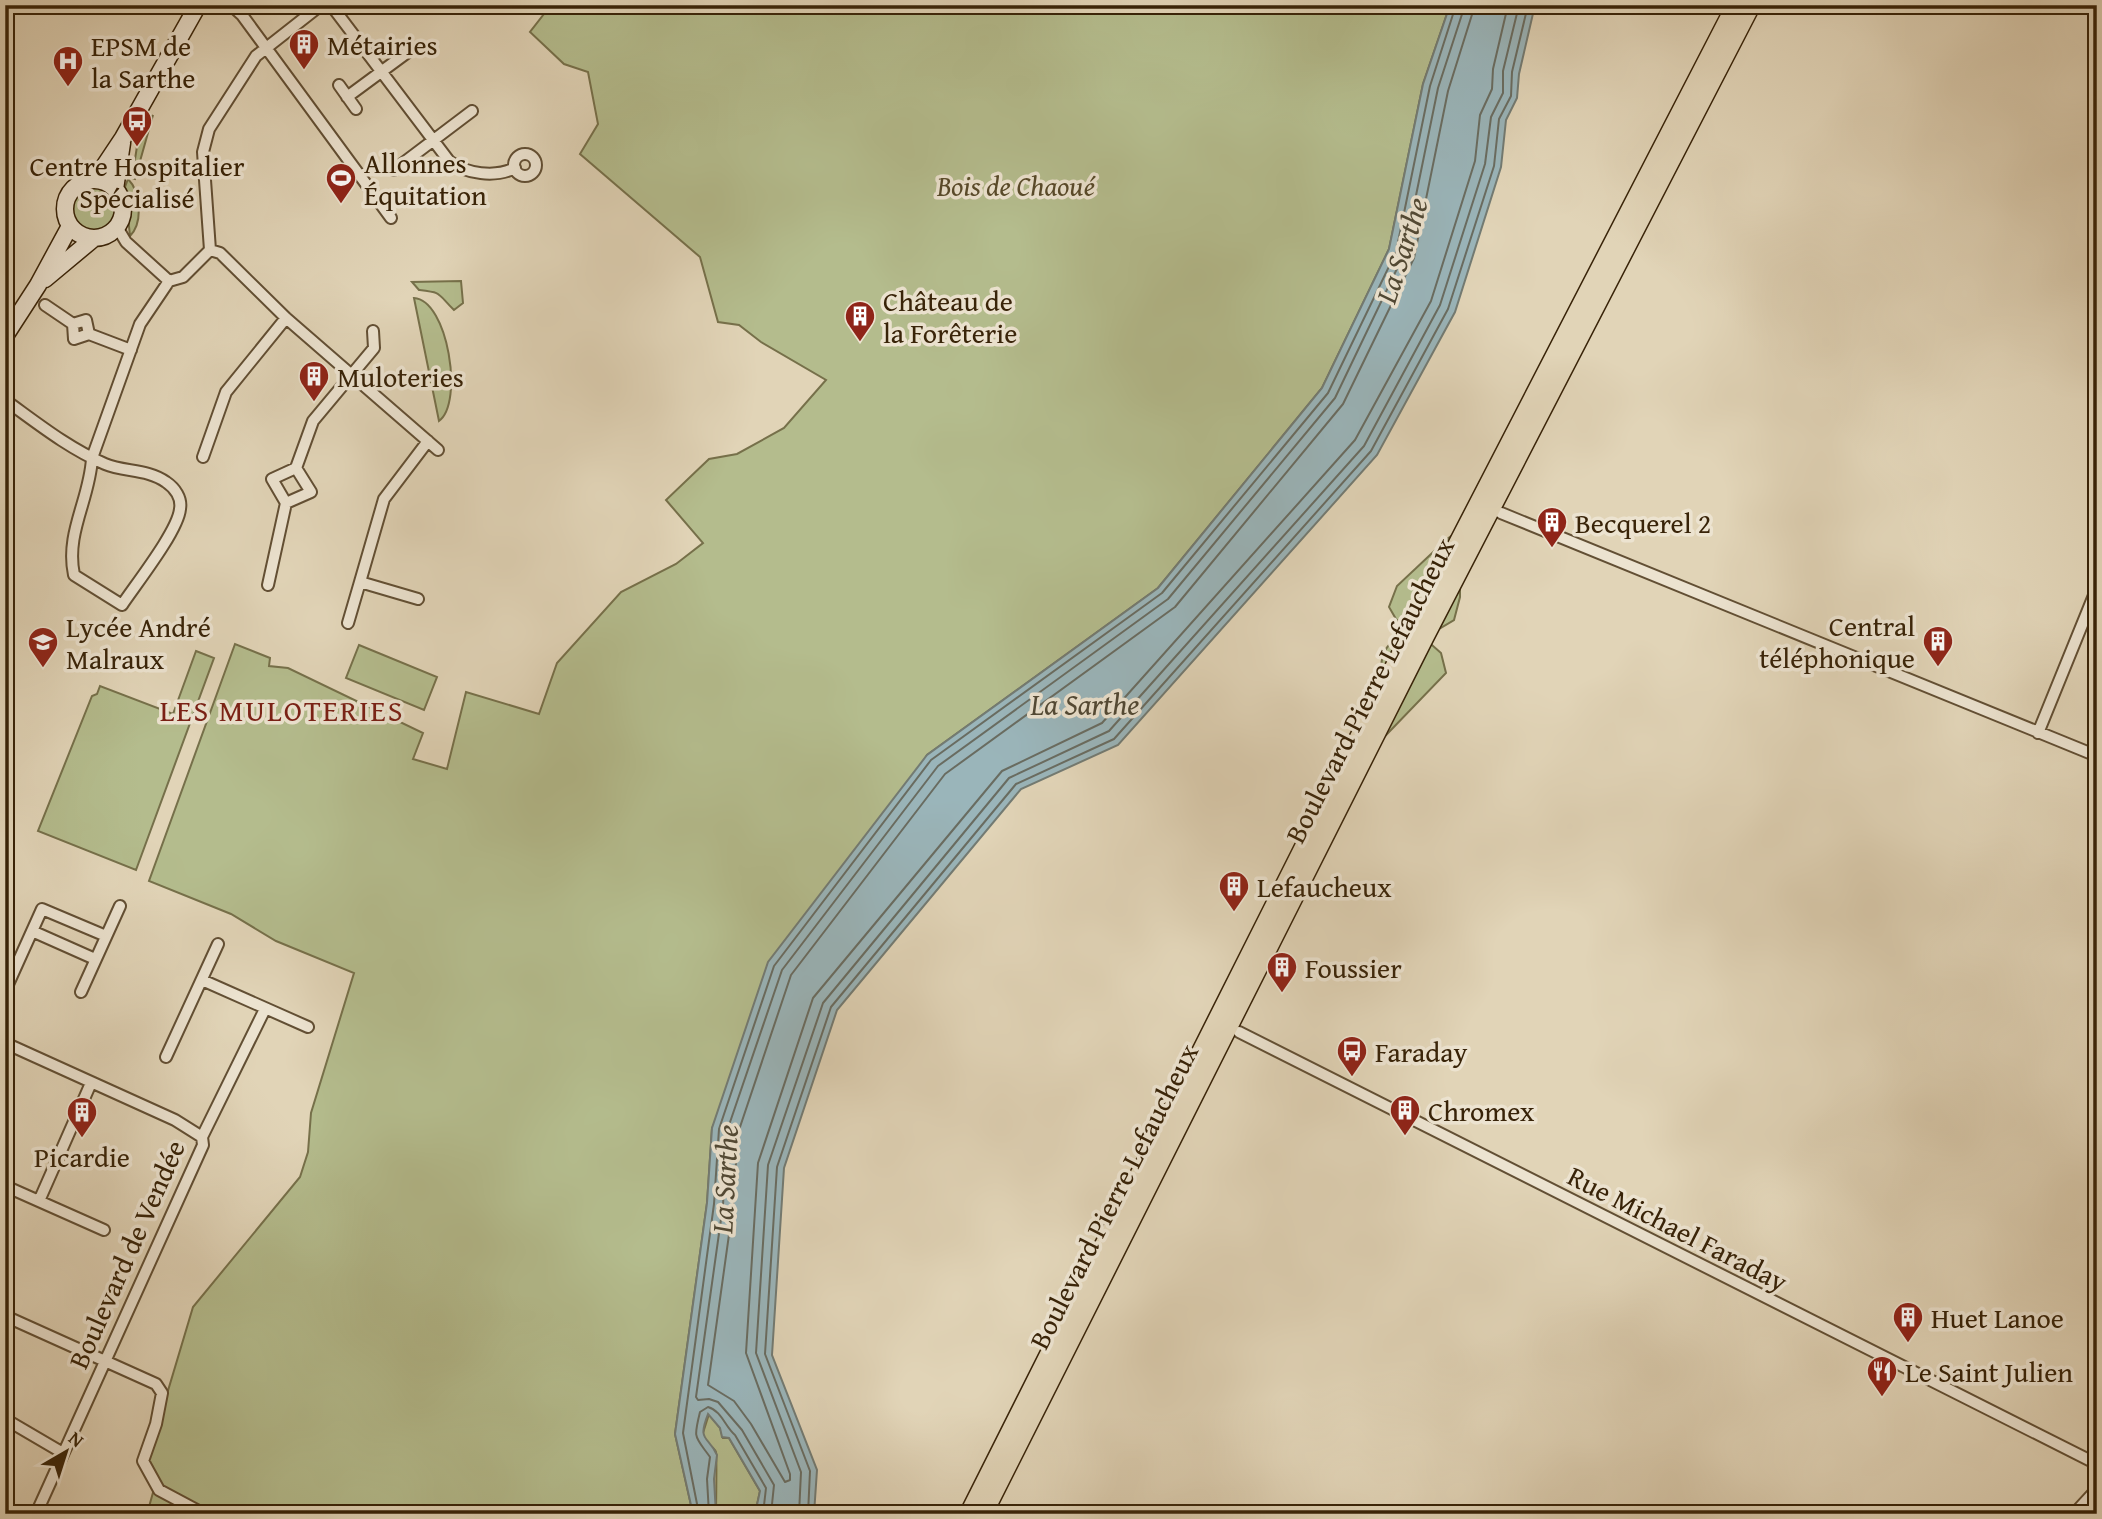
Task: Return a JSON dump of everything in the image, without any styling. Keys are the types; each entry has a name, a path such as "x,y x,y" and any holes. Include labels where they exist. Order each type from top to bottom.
{"main road":[{"name":"Boulevard Pierre Lefaucheux","path":"969,1514 1736,5"},
{"name":"Boulevard Pierre Lefaucheux","path":"983,1514 1418,635 1751,5"}],"street":[{"path":"95,180 123,138 198,5"},
{"path":"231,5 242,15 391,218"},
{"path":"210,250 204,189 205,142 212,122 256,56 321,5"},
{"path":"331,5 449,161 471,173 507,172 515,167"},
{"path":"347,97 412,49"},
{"path":"339,85 356,108"},
{"path":"394,170 472,111"},
{"path":"38,285 93,239 108,235 117,227 123,209 115,189 123,138"},
{"path":"93,239 80,235 70,226 65,213 68,194 80,184 95,180 115,189"},
{"path":"5,336 38,285 70,226"},
{"path":"117,227 127,242 170,281"},
{"path":"5,400 92,458 109,466 158,477 172,486 179,496 180,510 172,530 122,605 74,575 70,557 72,534 91,473 92,458 140,324 170,281 183,277 210,250"},
{"path":"210,250 220,253 286,318 438,450"},
{"path":"45,305 72,324 86,320 89,334 131,350"},
{"path":"203,457 226,391 286,318"},
{"path":"268,584 286,503 272,479 296,468 313,421 374,348 373,331"},
{"path":"348,623 384,499 428,441"},
{"path":"286,503 311,492 296,468"},
{"path":"1501,513 2097,757"},
{"path":"360,582 418,599"},
{"path":"2038,733 2097,588"},
{"path":"81,992 120,906"},
{"path":"5,991 42,909 106,936"},
{"path":"33,931 95,959"},
{"path":"166,1057 218,944"},
{"path":"202,980 308,1027"},
{"path":"202,1137 265,1009"},
{"name":"Rue Michael Faraday","path":"1239,1032 2097,1464"},
{"name":"Boulevard de Vendée","path":"5,1043 175,1120 202,1137 203,1145 36,1514"},
{"path":"40,1201 91,1083"},
{"path":"5,1186 104,1230"},
{"path":"5,1316 156,1384 162,1393 156,1424 143,1461 159,1490 204,1514"},
{"path":"5,1419 63,1453"},
{"path":"2074,1514 2097,1489"}],"green space":[{"name":"Bois de Chaoué","path":"551,5 1450,5 1423,84 1389,249 1322,388 1158,588 927,755 712,1128 707,1203 675,1434 693,1514 147,1514 154,1489 144,1471 193,1307 300,1177 308,1152 311,1113 354,973 276,941 231,914 149,881 235,644 270,658 269,666 288,668 423,733 413,759 447,769 466,692 539,714 557,663 621,592 676,564 703,543 666,500 709,459 737,454 784,428 826,380 761,342 739,325 718,322 700,257 580,154 598,124 588,72 564,64 530,32"},
{"path":"153,115 135,179 132,178 138,140"},
{"path":"128,179 136,192 139,208 137,223 130,236 125,187"},
{"path":"94,186 110,193 117,209 110,225 94,232 78,225 71,209 78,193"},
{"path":"461,281 463,303 454,310 439,294 419,290 412,282"},
{"path":"414,298 426,303 436,316 449,354 450,394 446,411 439,421"},
{"path":"1468,524 1381,694 1381,663 1386,649 1411,632 1396,619 1389,607 1397,586 1447,539"},
{"path":"1460,568 1460,597 1454,620 1425,638"},
{"path":"1424,638 1441,653 1446,673 1363,759"},
{"path":"359,645 437,677 424,710 346,678"},
{"path":"196,651 214,658 136,870 38,831 92,696 97,694 100,686 173,714"},
{"path":"709,1414 720,1428 723,1438 729,1438 760,1491 755,1514 716,1514 716,1452 704,1441 703,1433"}],"water":[{"name":"La Sarthe","path":"1450,5 1535,5 1519,74 1517,98 1506,120 1501,167 1455,312 1377,455 1118,745 1021,789 837,1010 784,1168 772,1355 817,1470 814,1514 755,1514 760,1491 729,1438 722,1437 720,1428 708,1414 703,1429 705,1438 717,1455 714,1479 716,1514 693,1514 675,1434 707,1203 712,1128 768,962 927,755 1158,588 1322,388 1389,249 1423,84"}],"place":[{"name":"Métairies","path":"304,71"},
{"name":"EPSM de la Sarthe","path":"68,88"},
{"name":"Centre Hospitalier Spécialisé","path":"137,148"},
{"name":"Allonnes Équitation","path":"341,205"},
{"name":"Château de la Forêterie","path":"860,343"},
{"name":"Muloteries","path":"314,403"},
{"name":"Becquerel 2","path":"1552,549"},
{"name":"Central téléphonique","path":"1938,668"},
{"name":"Lycée André Malraux","path":"43,669"},
{"name":"Lefaucheux","path":"1234,913"},
{"name":"Foussier","path":"1282,994"},
{"name":"Faraday","path":"1352,1078"},
{"name":"Chromex","path":"1405,1137"},
{"name":"Picardie","path":"82,1139"},
{"name":"Huet Lanoe","path":"1908,1344"},
{"name":"Le Saint Julien","path":"1882,1398"}],"district":[{"name":"LES MULOTERIES","path":"282,710"}]}
